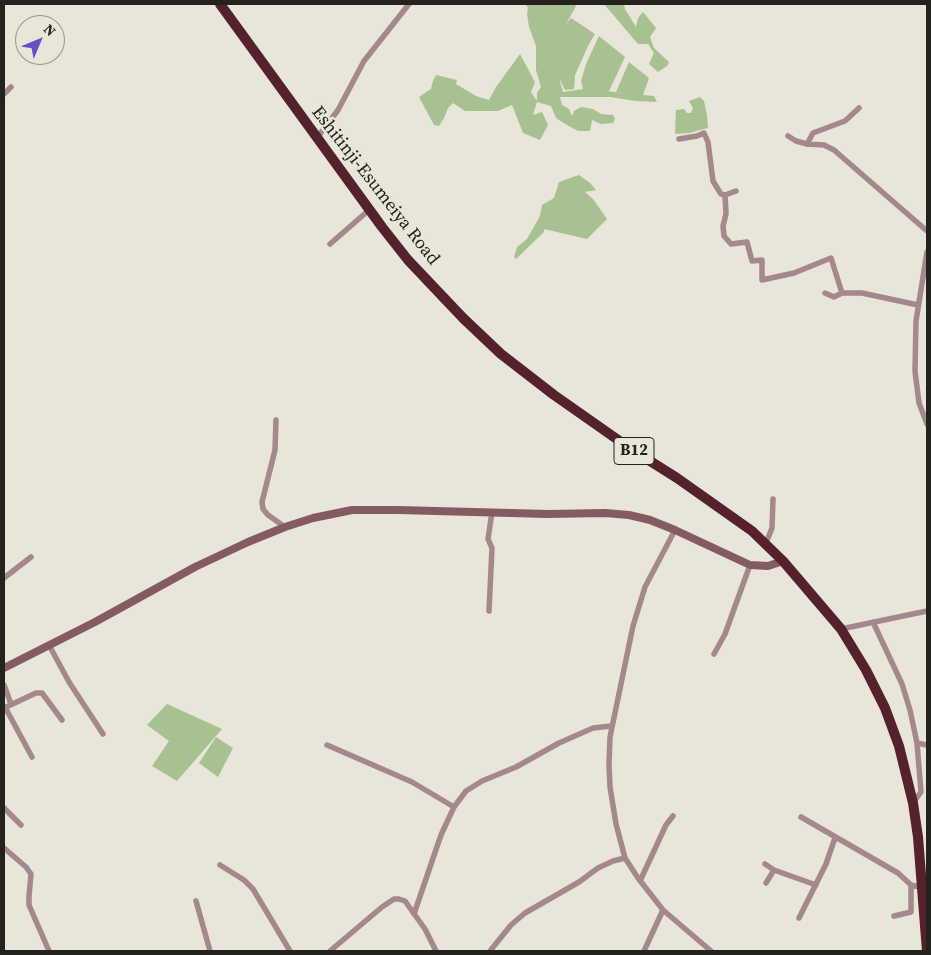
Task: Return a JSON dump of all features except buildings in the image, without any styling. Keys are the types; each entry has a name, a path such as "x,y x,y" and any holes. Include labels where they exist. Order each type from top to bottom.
{"highway":[{"name":"Eshitinji-Esumeiya Road","path":"220,4 369,210 408,260 463,318 501,354 554,396 721,509 766,543 841,629 866,670 885,708 899,746 924,860 923,888 927,932 925,949"}],"street":[{"path":"317,138 338,110 364,61 409,4"},
{"path":"4,94 11,87"},
{"path":"807,144 813,133 845,121 859,108"},
{"path":"679,139 704,133 710,148 713,181 721,194 725,195 736,191"},
{"path":"788,136 796,141 824,145 834,150 927,231"},
{"path":"725,195 724,236 731,244 747,242 752,260 762,260 762,280 794,273 831,258 842,293"},
{"path":"330,244 369,210"},
{"path":"927,252 916,321 915,372 919,404 927,424"},
{"path":"825,293 834,297 842,293 862,293 918,305"},
{"path":"276,420 275,450 262,502 263,509 285,526"},
{"path":"766,543 772,528 772,499"},
{"path":"4,668 195,567 285,526 352,510 548,514 605,513 628,515 650,520 675,530 750,565 768,566 783,561"},
{"path":"489,611 492,548 488,539 492,512"},
{"path":"675,530 645,587 633,626 611,726 610,787 616,824 625,858 640,881 664,910 711,951"},
{"path":"4,578 31,557"},
{"path":"714,654 725,634 750,565"},
{"path":"841,629 927,611"},
{"path":"874,622 902,684 910,710 917,743 921,792 913,803"},
{"path":"49,645 69,682 104,734"},
{"path":"4,685 6,706 32,757"},
{"path":"6,706 36,693 42,693 62,720"},
{"path":"414,914 441,835 454,807 466,791 482,781 516,766 559,743 593,728 611,726"},
{"path":"917,743 927,745"},
{"path":"327,745 412,782 454,807"},
{"path":"4,808 21,825"},
{"path":"640,881 666,825 673,816"},
{"path":"801,817 898,873 910,885 923,888"},
{"path":"800,918 826,864 835,838"},
{"path":"4,848 31,874 29,905 49,951"},
{"path":"490,951 511,925 525,913 579,882 598,868 625,858"},
{"path":"765,864 774,870 816,885"},
{"path":"220,865 244,880 253,889 290,951"},
{"path":"766,883 774,870"},
{"path":"894,916 911,912 910,885"},
{"path":"330,951 337,949 394,899 404,901 425,929 436,951"},
{"path":"196,901 210,951"},
{"path":"644,951 664,910"}],"green space":[{"path":"524,4 575,4 576,6 566,24 571,18 595,34 575,75 574,89 565,90 559,78 563,92 583,89 581,81 586,64 599,36 625,57 609,91 607,91 628,94 616,92 629,62 649,78 643,95 654,96 657,102 610,97 560,97 562,105 569,109 572,116 574,111 581,107 593,109 601,114 613,115 615,119 613,123 601,124 592,120 590,131 578,131 556,118 551,106 537,102 533,115 542,112 548,125 540,140 523,133 512,105 498,111 465,111 453,103 448,108 439,126 434,125 419,97 431,89 436,75 457,80 456,84 476,96 489,100 520,54 535,82 531,92 537,101 537,93 541,87 536,70 536,46 529,27 528,7"},
{"path":"604,4 624,4 636,27 638,18 643,12 656,28 650,37 654,48 669,62 667,66 658,72 649,64 654,53 648,44 638,44"},
{"path":"700,97 704,101 708,128 689,133 675,134 676,110 684,109 687,113 691,113 693,108 689,101"},
{"path":"579,175 596,190 585,192 593,199 607,219 587,239 544,229 544,232 516,259 514,257 517,247 527,239 540,216 542,205 554,198 559,182"},
{"path":"167,704 222,729 177,781 152,766 169,741 147,725"},
{"path":"216,737 233,748 218,777 199,763"}]}
